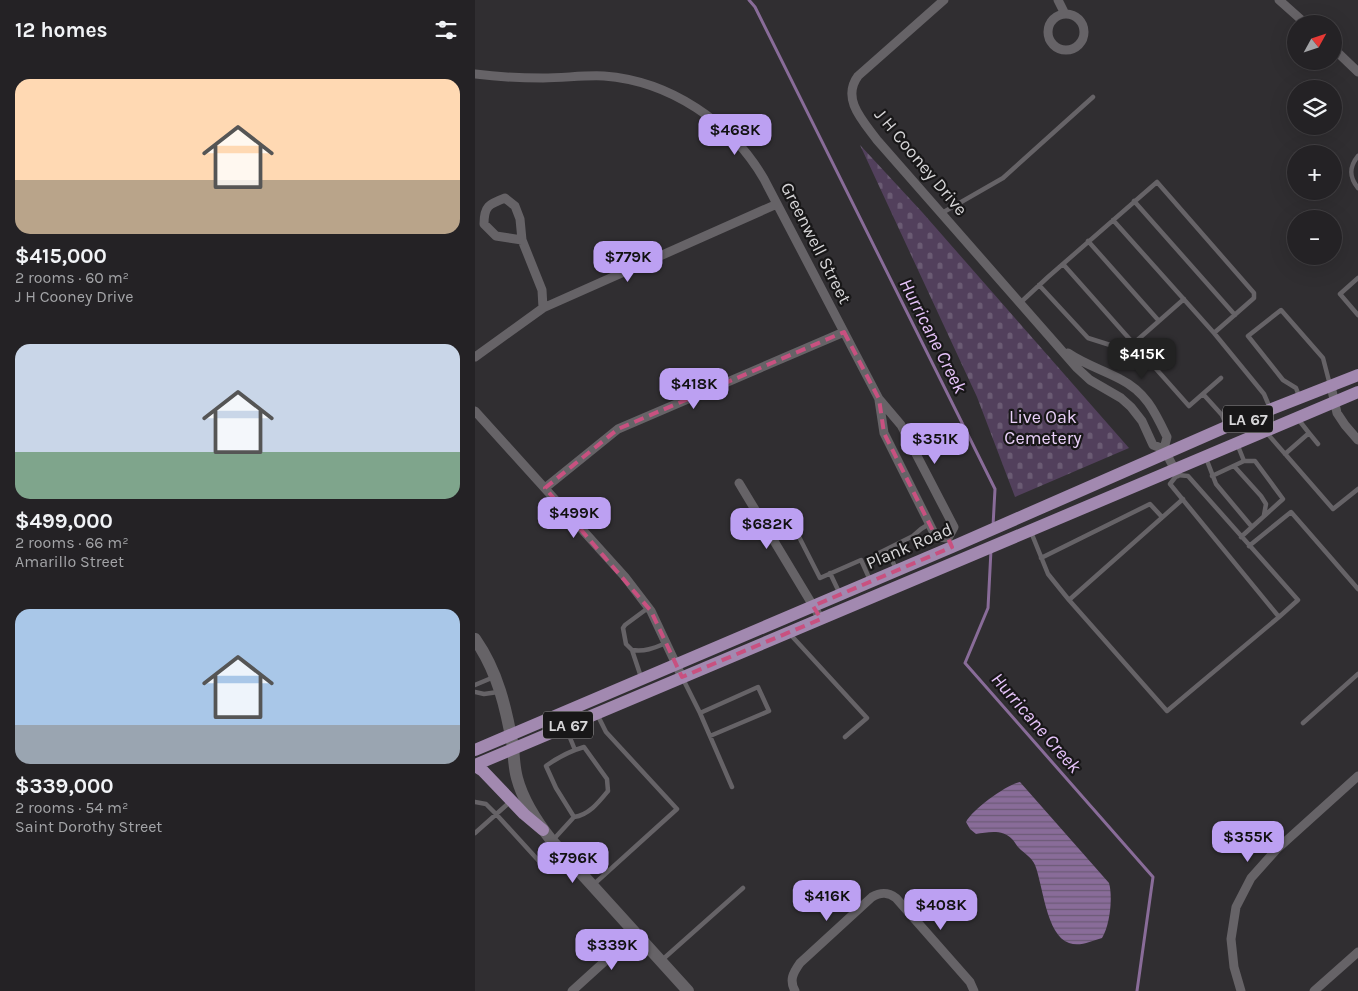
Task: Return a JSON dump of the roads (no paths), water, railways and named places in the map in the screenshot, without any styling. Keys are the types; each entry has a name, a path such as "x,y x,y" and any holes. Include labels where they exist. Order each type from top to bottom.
{"main road":[{"name":"Plank Road","path":"475,749 871,582 950,543 976,536 1165,451 1358,374"},
{"name":"Plank Road","path":"475,765 1024,532 1175,472 1205,456 1358,392"},
{"path":"475,765 524,814 543,830"}],"street":[{"name":"J H Cooney Drive","path":"944,0 858,76 853,85 851,95 854,106 877,140 1077,368 1086,377 1121,398 1131,407 1142,420 1153,445 1165,451"},
{"path":"1057,0 1065,14"},
{"path":"1279,0 1296,15"},
{"path":"1065,14 1071,15 1081,22 1084,33 1083,39 1075,48 1063,51 1053,45 1047,34 1050,23 1054,18 1065,14"},
{"path":"1343,58 1358,72"},
{"name":"Greenwell Street","path":"475,74 544,78 604,76 635,81 669,93 696,108 737,141 757,166 879,399 901,425 954,527 950,543 958,561"},
{"path":"522,240 496,236 484,224 484,214 490,204 505,198 515,206 520,219 522,240 542,290 543,308"},
{"path":"475,357 543,308 777,204"},
{"path":"545,488 618,429 844,332"},
{"name":"J H Cooney Drive","path":"1061,349 1079,360 1121,380 1141,394 1156,414 1167,437 1165,451 1175,472"},
{"path":"1331,386 1337,413 1358,440"},
{"name":"Greenwell Street","path":"879,399 884,433 936,537 950,543"},
{"path":"475,411 625,577 648,608 682,677"},
{"path":"739,483 821,619"},
{"path":"475,639 496,676 513,749 514,766 522,793 543,830 688,991"},
{"path":"1241,991 1234,967 1231,939 1236,907 1251,878 1276,850 1358,776"},
{"path":"795,991 791,979 800,963 872,897 886,893 902,905 970,982 974,991"},
{"path":"572,991 636,933"},
{"path":"1314,991 1358,952"}],"lane":[{"path":"942,213 1003,178 1093,97"},
{"path":"1358,156 1350,168 1351,176 1358,188"},
{"path":"1020,303 1155,182 1159,183 1255,293 1254,298 1214,334"},
{"path":"1134,201 1235,315"},
{"path":"1113,220 1265,394 1271,410"},
{"path":"1088,241 1159,321"},
{"path":"1063,264 1189,406 1221,378"},
{"path":"1358,278 1340,294 1358,315"},
{"path":"1039,285 1088,338 1126,350 1184,299"},
{"path":"1300,398 1296,388 1283,380 1247,336 1281,310 1323,358 1331,386"},
{"path":"1203,394 1222,415 1226,427"},
{"path":"1297,418 1318,444"},
{"path":"1265,431 1333,510 1358,489"},
{"path":"1285,454 1309,433"},
{"path":"1237,443 1244,461"},
{"path":"1205,456 1216,484 1252,527"},
{"path":"1212,476 1244,461 1255,461 1283,499 1241,537"},
{"path":"1234,466 1266,504 1264,517"},
{"path":"1024,532 1041,558 1048,574 1167,711 1279,617 1298,600 1188,476 1175,472 1170,484 1279,617"},
{"path":"1069,600 1183,499"},
{"path":"1041,558 1150,504 1162,517"},
{"path":"1249,546 1291,512 1358,589"},
{"path":"877,554 913,536 929,524"},
{"path":"774,540 795,531 820,578 861,560 871,582"},
{"path":"887,549 896,570"},
{"path":"830,573 840,594"},
{"path":"641,679 632,650 626,644 623,628 648,608"},
{"path":"789,632 867,718 845,737"},
{"path":"632,650 647,651 665,643"},
{"path":"1303,723 1358,674"},
{"path":"475,684 496,676"},
{"path":"682,677 732,787"},
{"path":"700,713 759,687 769,711 710,736"},
{"path":"475,692 484,694 501,692"},
{"path":"593,885 677,809 606,732 596,713"},
{"path":"566,726 575,750"},
{"path":"552,841 574,817 582,816 599,802 608,790 607,779 583,747 546,766 556,788 574,817"},
{"path":"475,833 512,800"},
{"path":"475,802 486,804 548,871 565,855"},
{"path":"661,961 743,888"}],"waterway":[{"name":"Hurricane Creek","path":"749,0 755,7 995,489 993,526"},
{"name":"Hurricane Creek","path":"991,550 988,608 965,663 1153,877 1137,991"}],"park label":[{"name":"Live Oak Cemetery","path":"1043,427"}]}
